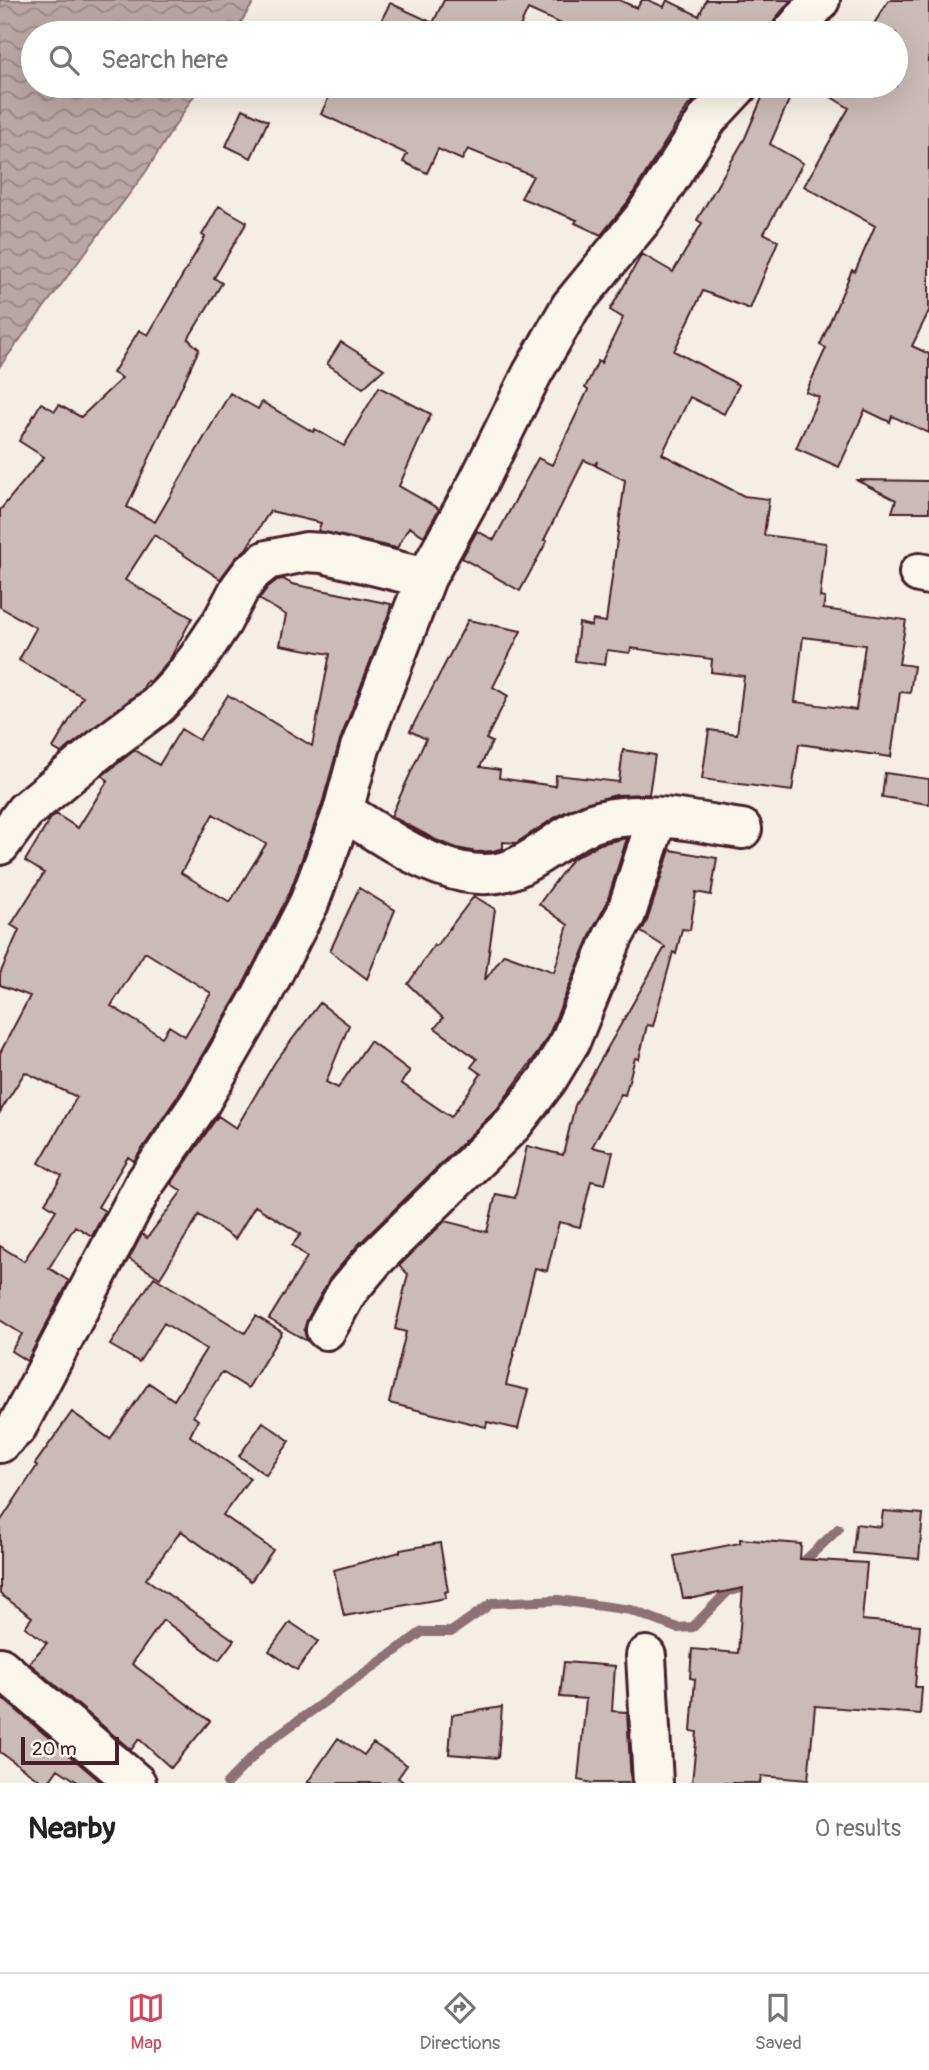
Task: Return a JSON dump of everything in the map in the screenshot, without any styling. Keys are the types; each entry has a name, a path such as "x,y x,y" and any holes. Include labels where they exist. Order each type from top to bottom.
{"street":[{"path":"802,21 820,0"},
{"path":"0,1443 17,1427 143,1186 200,1103 261,997 309,903 343,811 360,748 426,578 532,374 570,306 645,216 708,118 727,98"},
{"path":"0,845 25,811 157,706 178,684 222,622 240,588 267,560 306,552 323,553 426,578"},
{"path":"343,811 413,853 443,867 472,874 497,873 517,867 601,820 624,817 657,818 741,829"},
{"path":"326,1330 347,1292 373,1261 513,1124 547,1080 569,1042 613,937 626,914 657,818"},
{"path":"646,1656 653,1783"},
{"path":"0,1667 136,1783"}],"water":[{"path":"0,0 255,0 242,21 21,21 21,98 192,98 145,173 0,366"}],"building":[{"path":"444,0 619,0 637,8 642,0 664,7 667,0 699,16 706,0 791,0 774,21 555,21 528,9 522,21 434,21"},
{"path":"889,0 929,0 929,311 912,346 929,354 929,433 892,416 890,422 865,410 839,467 796,448 819,397 806,392 826,348 820,345 852,270 855,272 875,226 804,186 849,108 833,98 908,98 908,21 876,21"},
{"path":"390,3 429,21 381,21"},
{"path":"328,98 696,98 688,106 627,203 601,235 575,223 577,220 521,198 533,176 468,149 462,160 438,149 427,173 403,162 407,154 321,114"},
{"path":"762,98 790,98 770,144 803,163 764,233 778,241 750,309 703,291 674,351 739,385 724,414 690,397 662,454 744,496 769,499 764,535 826,543 820,597 825,598 823,609 906,620 899,664 914,666 910,693 900,692 891,757 799,744 792,791 702,779 709,730 737,734 744,676 711,672 712,659 631,648 630,653 607,650 605,665 575,661 579,623 591,626 593,620 606,622 625,480 596,466 597,461 595,465 584,460 544,540 547,541 520,591 462,558 477,531 494,540 538,458 552,465 588,390 585,388 598,361 601,363 623,318 610,310 642,254 673,272 702,223 697,220 745,138","holes":["803,637 865,645 856,710 795,702"]},
{"path":"243,109 268,121 251,158 226,146"},
{"path":"219,206 247,222 214,278 222,283 188,339 199,349 127,507 155,522 230,393 258,409 262,402 313,432 315,429 344,446 379,387 431,414 399,486 439,509 424,536 409,527 397,548 318,531 321,523 270,511 246,549 220,579 154,535 125,580 192,618 170,659 150,682 147,681 142,690 61,753 53,748 83,697 19,660 36,628 0,607 0,510 44,457 19,441 41,403 55,411 59,405 81,417 122,378 113,373 139,330 148,335 205,237 202,235"},
{"path":"341,342 384,369 363,388 327,364"},
{"path":"856,480 929,481 929,512 892,512 896,500"},
{"path":"283,579 292,584 391,604 389,613 340,740 322,804 289,894 242,987 181,1091 134,1161 128,1157 98,1207 105,1211 92,1236 75,1226 49,1268 69,1281 27,1361 11,1351 22,1334 0,1320 0,1246 24,1261 56,1210 45,1203 62,1176 39,1163 77,1097 25,1072 0,1112 0,1053 30,996 0,985 0,974 19,930 11,925 44,873 25,861 56,814 78,828 108,780 102,776 135,750 159,765 181,729 199,740 228,695 312,746 330,654 280,645 286,615 259,599 277,580","holes":["213,814 266,844 230,902 181,873","145,952 211,993 185,1036 169,1026 162,1037 111,1006"]},
{"path":"468,620 521,631 493,687 508,696 486,739 492,742 480,767 500,770 499,778 555,786 556,775 619,782 623,750 655,755 649,794 616,795 585,803 559,815 516,843 503,842 503,848 493,851 476,852 457,848 391,816 426,739 410,731"},
{"path":"885,773 929,779 929,804 882,797"},
{"path":"627,838 606,905 539,1051 497,1109 358,1245 330,1278 307,1320 304,1330 307,1341 269,1319 307,1257 292,1245 301,1234 255,1206 235,1239 199,1215 160,1278 129,1259 142,1234 147,1238 182,1191 171,1184 218,1116 236,1128 275,1062 320,1003 349,1025 326,1082 338,1088 370,1041 410,1071 401,1083 451,1117 481,1074 471,1067 477,1059 435,1028 443,1018 408,984 434,945 436,946 474,896 495,909 485,980 504,954 554,972 568,925 539,904 572,859 600,844"},
{"path":"670,850 717,858 711,895 696,892 690,930 682,929 653,1026 647,1025 639,1059 635,1058 625,1095 621,1094 592,1147 613,1152 605,1184 591,1181 580,1227 559,1222 547,1271 535,1268 506,1385 528,1390 518,1429 487,1422 486,1427 389,1403 406,1332 395,1329 408,1274 399,1266 445,1221 487,1232 496,1194 515,1198 527,1146 563,1155 575,1105 665,947 641,932"},
{"path":"359,888 395,910 367,979 330,951"},
{"path":"154,1277 245,1333 256,1316 282,1332 248,1388 222,1372 193,1416 198,1420 190,1436 250,1478 223,1515 273,1550 251,1581 181,1531 146,1579 234,1640 219,1660 163,1620 132,1664 210,1721 171,1768 139,1739 131,1750 29,1663 47,1643 25,1627 32,1617 0,1594 0,1522 37,1466 35,1464 72,1412 110,1439 149,1383 174,1400 206,1349 164,1323 139,1362 110,1345"},
{"path":"263,1422 290,1441 266,1475 239,1456"},
{"path":"883,1511 923,1514 919,1559 853,1553 856,1524 881,1527"},
{"path":"740,1539 801,1544 800,1559 867,1563 862,1620 920,1625 915,1687 922,1687 920,1714 815,1706 808,1780 761,1776 760,1783 692,1783 697,1732 691,1731 695,1679 690,1678 692,1649 738,1653 743,1588 683,1598 674,1556 740,1543"},
{"path":"440,1543 448,1591 445,1592 446,1598 344,1616 334,1570 400,1550"},
{"path":"290,1622 318,1641 297,1670 269,1651"},
{"path":"564,1662 615,1666 612,1711 627,1712 631,1783 592,1783 578,1780 586,1699 560,1697"},
{"path":"2,1698 102,1783 79,1783 58,1769 48,1783 44,1783 0,1752"},
{"path":"502,1707 498,1758 449,1754 452,1715"},
{"path":"338,1738 364,1755 373,1743 407,1765 398,1778 405,1783 307,1783"}],"waterway":[{"path":"798,1567 838,1529"},
{"path":"227,1783 264,1745 422,1632 451,1632 492,1603 558,1600 631,1610 677,1628 693,1627 728,1591 750,1586"}]}
